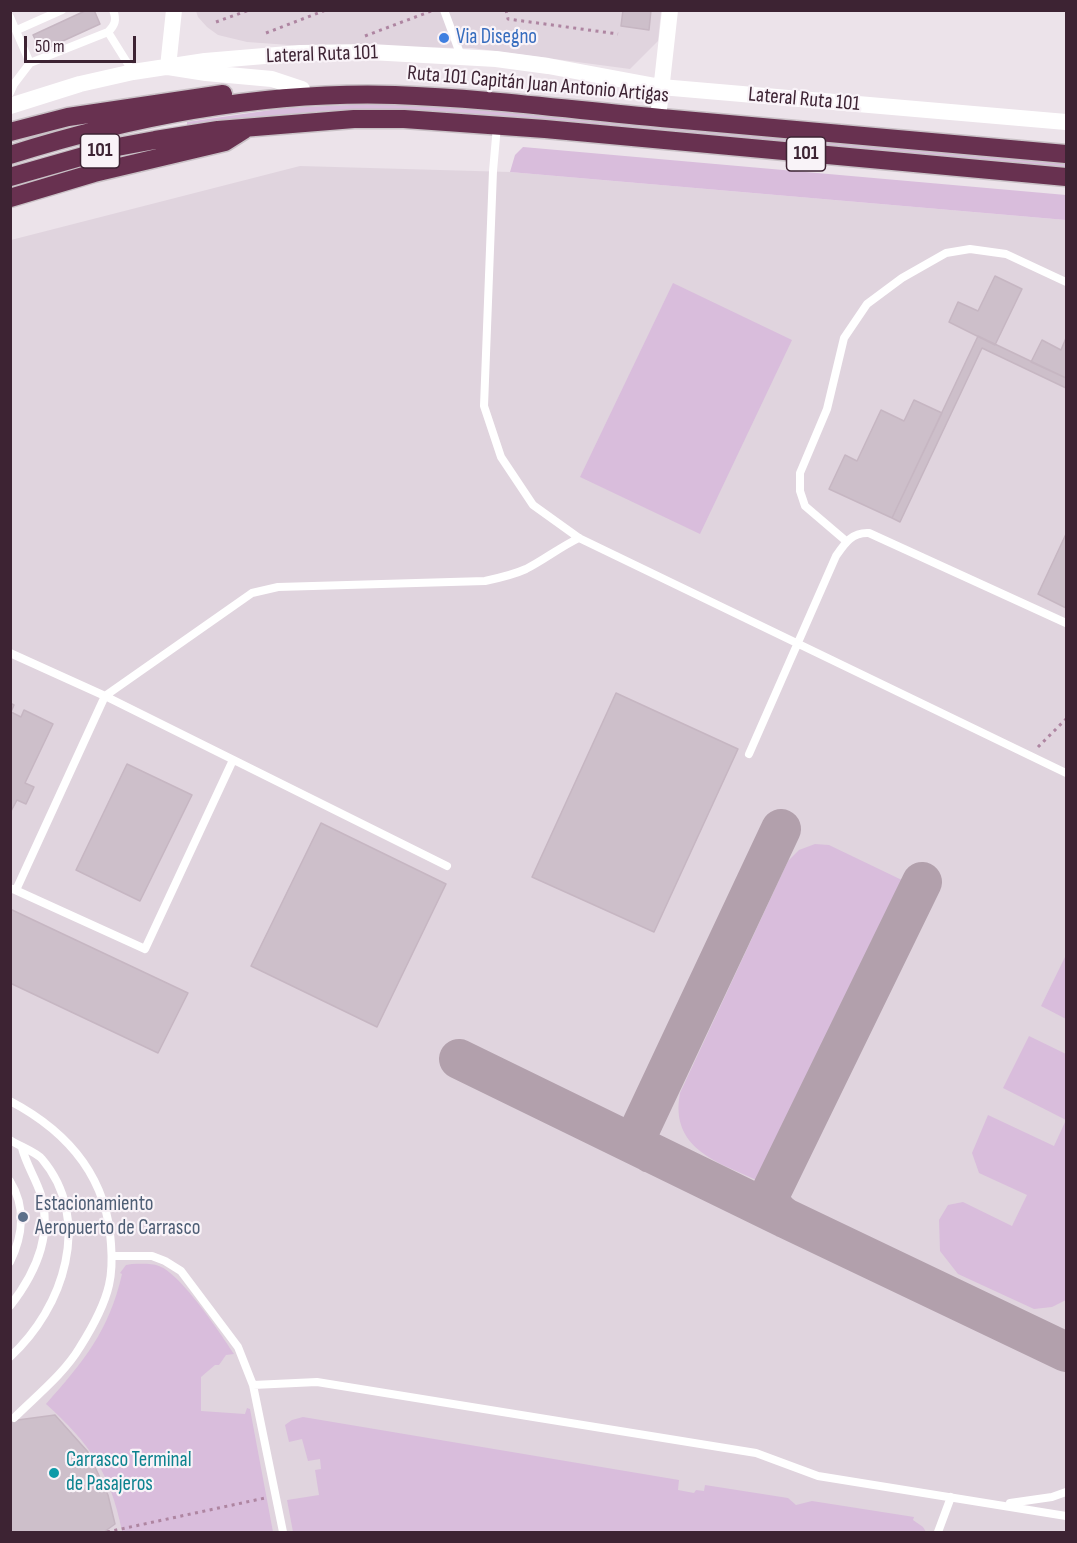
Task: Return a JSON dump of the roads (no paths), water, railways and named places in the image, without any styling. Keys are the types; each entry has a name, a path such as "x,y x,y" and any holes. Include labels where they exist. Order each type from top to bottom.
{"highway":[{"path":"10,132 68,117 223,94 302,89 334,97"},
{"name":"Ruta 101 Capitán Juan Antonio Artigas","path":"10,155 111,127 181,112 270,100 393,95 473,99 658,118 1066,154"},
{"name":"Ruta 101 Capitán Juan Antonio Artigas","path":"10,177 112,148 208,131 354,119 404,119 497,126 1066,177"},
{"path":"10,198 94,173 225,142 248,127"}],"street":[{"path":"174,10 168,67 272,79 302,89"},
{"path":"658,118 670,10"},
{"name":"Lateral Ruta 101","path":"10,106 80,84 133,72 300,53 370,52 461,56 548,66 661,87 1066,123"}],"lane":[{"path":"17,30 62,10"},
{"path":"10,93 30,63 108,32 115,25 116,17 113,10"},
{"path":"444,10 461,56"},
{"path":"10,17 30,63"},
{"path":"108,32 133,72"},
{"path":"497,126 493,171 484,406 501,457 533,506 579,538 1066,773"},
{"path":"846,541 805,506 800,491 800,473 827,409 844,338 867,304 902,278 946,253 970,249 1005,254 1066,282"},
{"path":"749,754 836,556 846,541 859,533 869,533 1066,622"},
{"path":"233,760 145,949 13,889 105,696 252,593 278,587 485,581 526,569 579,538"},
{"path":"10,653 105,696 447,866"},
{"path":"10,1101 36,1114 72,1146 90,1172 110,1226 112,1256 110,1284 99,1314 79,1350 14,1418"},
{"path":"10,1140 40,1156 62,1193 69,1221 69,1247 62,1276 49,1305 34,1329 10,1357"},
{"path":"10,1306 22,1292 46,1233 40,1194 22,1148"},
{"path":"10,1181 21,1204 21,1235 10,1262"},
{"path":"10,1233 21,1235"},
{"path":"112,1256 152,1256 181,1271 238,1347 253,1385 283,1533"},
{"path":"253,1385 317,1382 756,1453 818,1476 1066,1516"},
{"path":"995,1504 1033,1500 1066,1492"},
{"path":"938,1533 951,1497"}],"place":[{"name":"Via Disegno","path":"444,38"},
{"name":"Estacionamiento Aeropuerto de Carrasco","path":"23,1217"},
{"name":"Carrasco Terminal de Pasajeros","path":"54,1473"}]}
